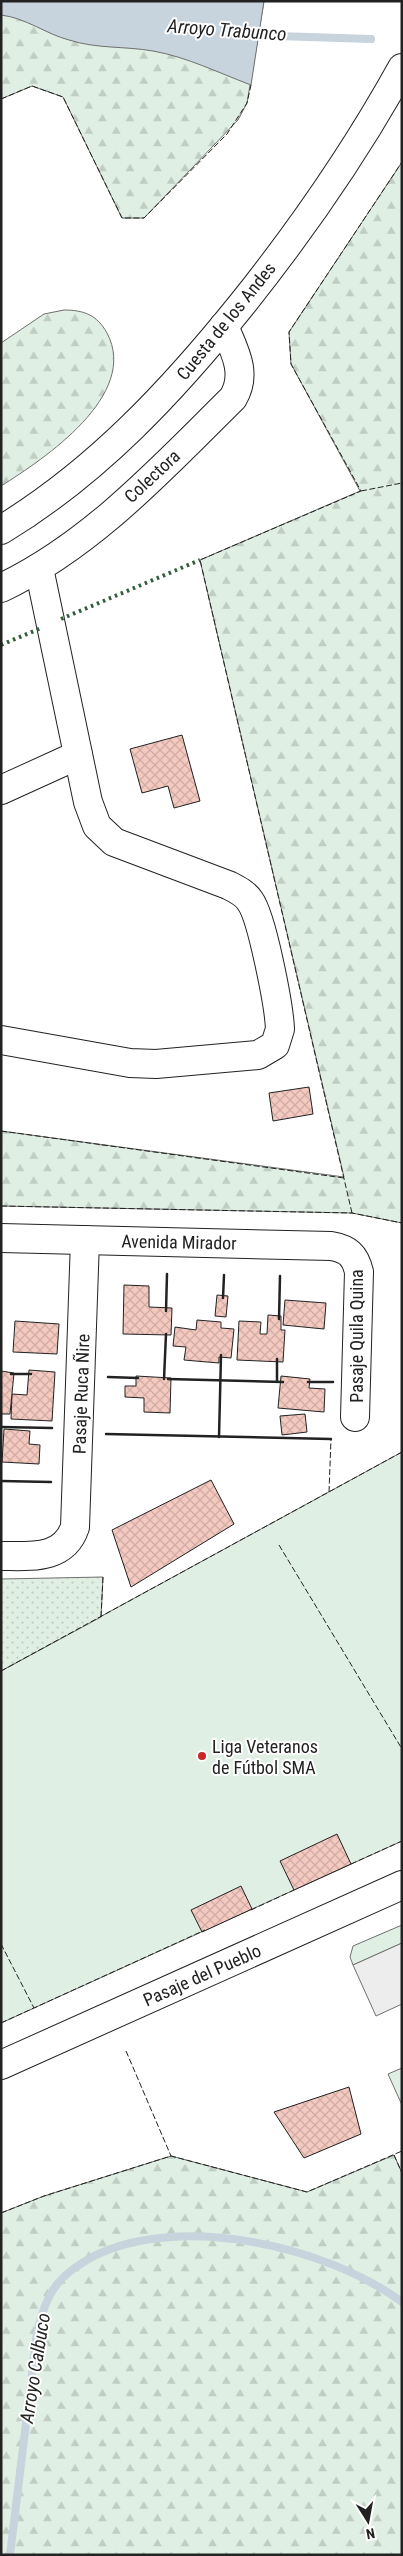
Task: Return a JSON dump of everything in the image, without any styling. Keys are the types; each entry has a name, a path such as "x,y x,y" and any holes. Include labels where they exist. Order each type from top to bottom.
{"street":[{"name":"Cuesta de los Andes","path":"1,530 64,487 109,450 149,411 224,326 326,191 402,68"},
{"name":"Colectora","path":"1,588 39,568 76,542 122,504 233,398 240,383 240,364 224,326"},
{"path":"1,1040 130,1062 156,1064 258,1055 268,1051 278,1038 280,1021 260,923 250,900 240,891 228,885 125,847 104,834 91,814 39,568"},
{"path":"1,790 78,755"},
{"name":"Avenida Mirador","path":"1,1238 331,1246 348,1250 354,1256"},
{"name":"Pasaje Ruca Ñire","path":"1,1556 46,1555 57,1551 72,1536 77,1518 85,1240"},
{"name":"Pasaje Quila Quina","path":"354,1256 358,1264 360,1281 355,1417"},
{"name":"Pasaje del Pueblo","path":"1,2065 402,1885"}],"green space":[{"path":"1,1 264,1 247,103 238,120 144,218 122,218 63,97 32,86 1,99"},
{"path":"402,162 402,1223 352,1213 1,1206 1,1131 344,1177 200,560 360,491 291,364 289,332"},
{"path":"64,310 78,311 89,315 99,322 107,333 114,356 110,379 99,402 82,423 62,442 1,486 1,343 44,314"},
{"name":"Liga Veteranos de Fútbol SMA","path":"402,1452 402,1841 1,2023 1,1671"},
{"path":"103,1577 101,1617 1,1671 1,1579"},
{"path":"402,1925 402,1943 353,1965 350,1957 353,1946"},
{"path":"402,2068 402,2105 388,2074"},
{"path":"394,2155 402,2173 402,2555 1,2555 1,2213 44,2196 171,2156 307,2192"}],"shaded area":[{"path":"402,1943 402,2004 376,2016 353,1965"}],"water":[{"path":"1,1 264,1 251,85 191,61 166,54 142,49 90,45 60,37 19,19 1,15"}],"building":[{"path":"182,735 200,801 174,808 168,786 142,793 130,749"},
{"path":"309,1087 313,1114 273,1121 269,1093"},
{"path":"124,1285 149,1286 149,1307 172,1308 171,1335 123,1334"},
{"path":"217,1295 228,1296 226,1317 215,1316"},
{"path":"285,1300 326,1303 324,1329 283,1325"},
{"path":"268,1315 281,1316 281,1330 285,1330 283,1362 237,1360 239,1321 261,1322 260,1334 267,1334"},
{"path":"197,1320 221,1322 221,1328 234,1329 231,1358 219,1357 219,1363 184,1360 186,1347 173,1346 175,1327 196,1330"},
{"path":"15,1321 59,1324 57,1354 13,1352"},
{"path":"29,1370 55,1372 52,1421 11,1419 12,1394 27,1395"},
{"path":"1,1371 14,1373 10,1414 1,1414"},
{"path":"136,1376 171,1378 170,1413 144,1412 144,1398 125,1397 125,1386 136,1386"},
{"path":"281,1376 310,1379 309,1388 325,1389 324,1412 278,1408"},
{"path":"305,1414 307,1432 282,1435 280,1416"},
{"path":"4,1429 30,1431 29,1444 40,1445 39,1464 2,1462"},
{"path":"211,1480 234,1524 131,1587 112,1530"},
{"path":"337,1834 351,1864 294,1890 280,1861"},
{"path":"241,1886 252,1909 202,1932 191,1910"},
{"path":"349,2087 361,2134 304,2158 274,2112"}],"waterway":[{"name":"Arroyo Trabunco","path":"249,35 371,39"},
{"name":"Arroyo Calbuco","path":"10,2555 37,2332 50,2294 58,2283 79,2265 94,2256 129,2243 168,2237 210,2237 252,2242 294,2251 334,2265 371,2282 402,2302"}],"hedge":[{"path":"61,619 200,560"},
{"path":"1,645 41,628"}],"fence":[{"path":"1,99 32,86 63,97 122,218 144,218 227,134 247,103 251,85"},
{"path":"352,1213 200,560 361,491 291,364 289,332 402,162"},
{"path":"361,491 402,483"},
{"path":"1,1131 344,1178"},
{"path":"1,1206 352,1213 402,1223"},
{"path":"329,1492 331,1439"},
{"path":"1,1671 402,1452"},
{"path":"279,1545 402,1749"},
{"path":"101,1617 103,1577"},
{"path":"351,1864 402,1841"},
{"path":"251,1910 294,1890"},
{"path":"1,2023 205,1930"},
{"path":"1,1944 34,2008"},
{"path":"126,2051 171,2156"},
{"path":"1,2213 44,2196 171,2156 307,2192 402,2151"},
{"path":"394,2155 402,2173"}],"wall":[{"path":"166,1311 167,1274"},
{"path":"223,1298 224,1275"},
{"path":"279,1319 280,1276"},
{"path":"164,1379 166,1334"},
{"path":"219,1437 221,1355"},
{"path":"277,1359 277,1381"},
{"path":"11,1374 31,1374"},
{"path":"108,1377 138,1378"},
{"path":"168,1379 283,1382"},
{"path":"308,1382 333,1382"},
{"path":"1,1427 52,1428"},
{"path":"106,1434 331,1439"},
{"path":"1,1481 51,1482"}],"place":[{"name":"Liga Veteranos de Fútbol SMA","path":"202,1756"}]}
